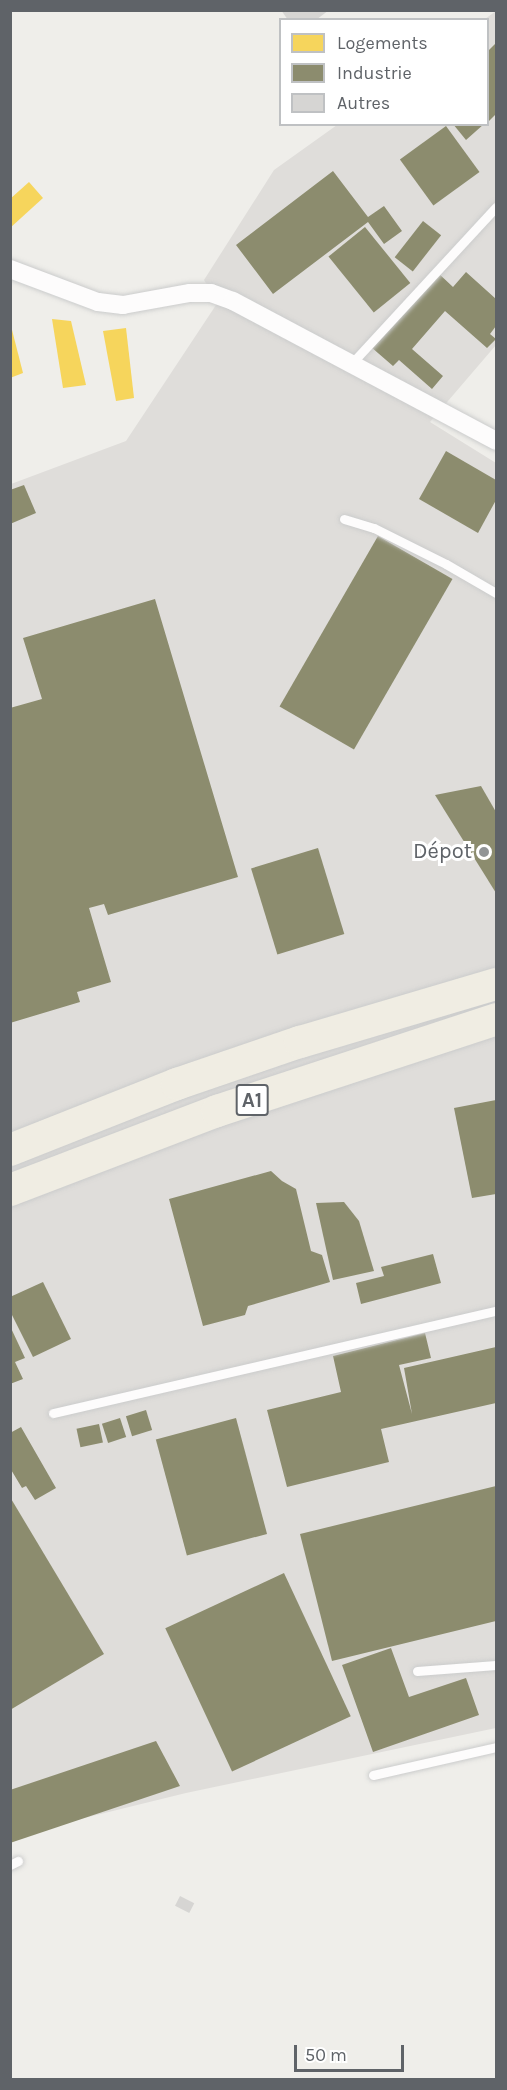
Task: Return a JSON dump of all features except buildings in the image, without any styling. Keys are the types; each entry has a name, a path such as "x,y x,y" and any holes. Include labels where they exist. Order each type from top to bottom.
{"highway":[{"name":"A1","path":"10,1150 177,1084 300,1042 496,984"},
{"name":"A1","path":"10,1190 217,1111 496,1019"}],"street":[{"path":"10,269 107,303 123,305 190,293 211,293 233,301 496,441"}],"lane":[{"path":"352,363 496,207"},
{"path":"344,519 374,528 446,564 496,594"},
{"path":"53,1413 496,1311"},
{"path":"417,1671 496,1665"},
{"path":"373,1775 496,1747"}],"shaded area":[{"path":"496,11 496,345 430,422 496,463 496,1728 186,1793 11,1836 11,484 126,441 218,302 204,280 274,170 336,126 489,126 489,18 486,18"}],"place":[{"name":"Dépot","path":"484,852"}]}
